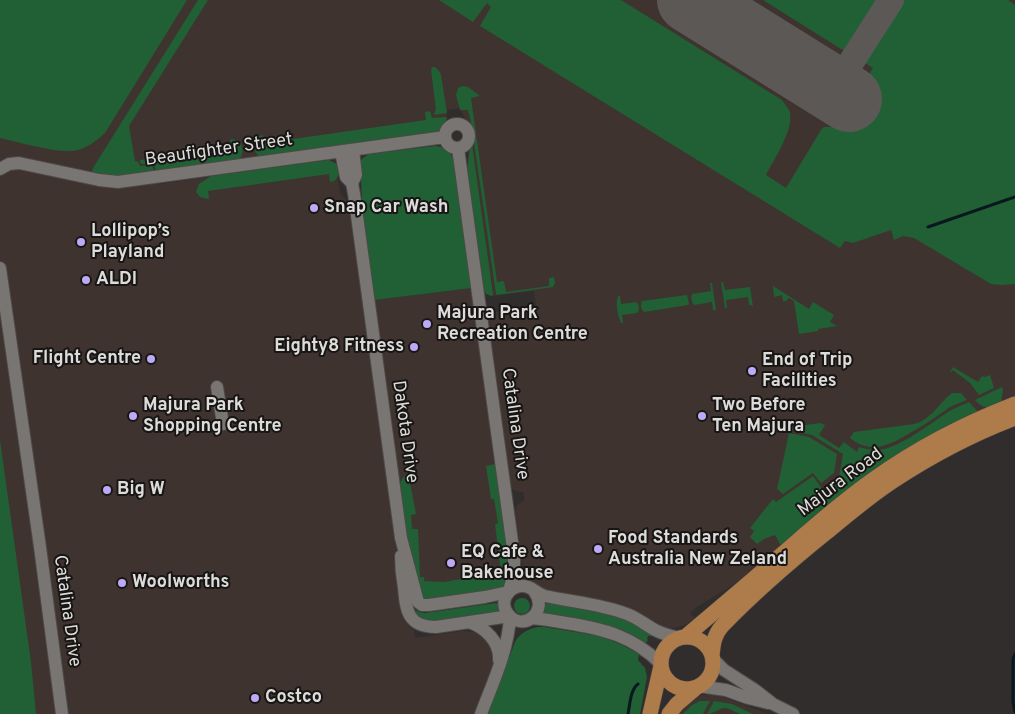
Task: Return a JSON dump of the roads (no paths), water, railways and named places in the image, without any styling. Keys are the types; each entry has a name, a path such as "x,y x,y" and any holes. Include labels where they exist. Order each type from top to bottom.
{"main road":[{"name":"Majura Road","path":"682,637 816,524 876,477 946,435 1015,404"},
{"name":"Majura Road","path":"713,657 716,633 722,626 788,563 851,512 929,459 969,438 1015,418"},
{"path":"650,714 662,656 666,648 671,642 682,637 697,638 710,650 713,657 710,675 677,704 669,714"},
{"path":"661,665 665,677 674,685 685,689 698,687"}],"street":[{"path":"456,124 463,126 468,132 465,144 458,148 449,145 445,137 446,130 456,124"},
{"name":"Beaufighter Street","path":"0,168 20,162 104,182 118,182 445,137"},
{"name":"Catalina Drive","path":"458,148 514,556 514,574 509,592"},
{"name":"Dakota Drive","path":"347,151 346,177 352,183 401,538"},
{"name":"Catalina Drive","path":"0,268 62,714"},
{"path":"217,387 223,424"},
{"path":"401,538 420,604 429,605 509,592"},
{"path":"401,538 401,562 407,610 418,624 439,627 510,616"},
{"name":"Catalina Drive","path":"514,556 525,578 534,590"},
{"path":"661,665 646,651 613,633 589,627 530,619 519,621 510,616 506,610 504,604 506,596 514,588 528,587 542,595 623,613 660,632 682,637"},
{"path":"505,649 514,635 537,612 540,604 534,590"},
{"path":"481,714 505,649 510,616"},
{"path":"469,622 482,629 494,640 499,651 499,666"},
{"path":"713,657 724,670 773,704 793,714"},
{"path":"698,687 726,690 773,704"}],"waterway":[{"path":"928,227 1015,197"},
{"path":"1015,654 1013,659 1013,702 1015,712"},
{"path":"628,714 632,694 638,684"}],"place":[{"name":"Snap Car Wash","path":"314,208"},
{"name":"Lollipop’s Playland","path":"81,242"},
{"name":"ALDI","path":"86,280"},
{"name":"Majura Park Recreation Centre","path":"427,324"},
{"name":"Eighty8 Fitness","path":"414,347"},
{"name":"Flight Centre","path":"151,359"},
{"name":"End of Trip Facilities","path":"752,371"},
{"name":"Majura Park Shopping Centre","path":"133,416"},
{"name":"Two Before Ten Majura","path":"702,416"},
{"name":"Big W","path":"107,490"},
{"name":"Food Standards Australia New Zeland","path":"598,549"},
{"name":"EQ Cafe & Bakehouse","path":"451,563"},
{"name":"Woolworths","path":"122,583"},
{"name":"Costco","path":"255,698"}]}
